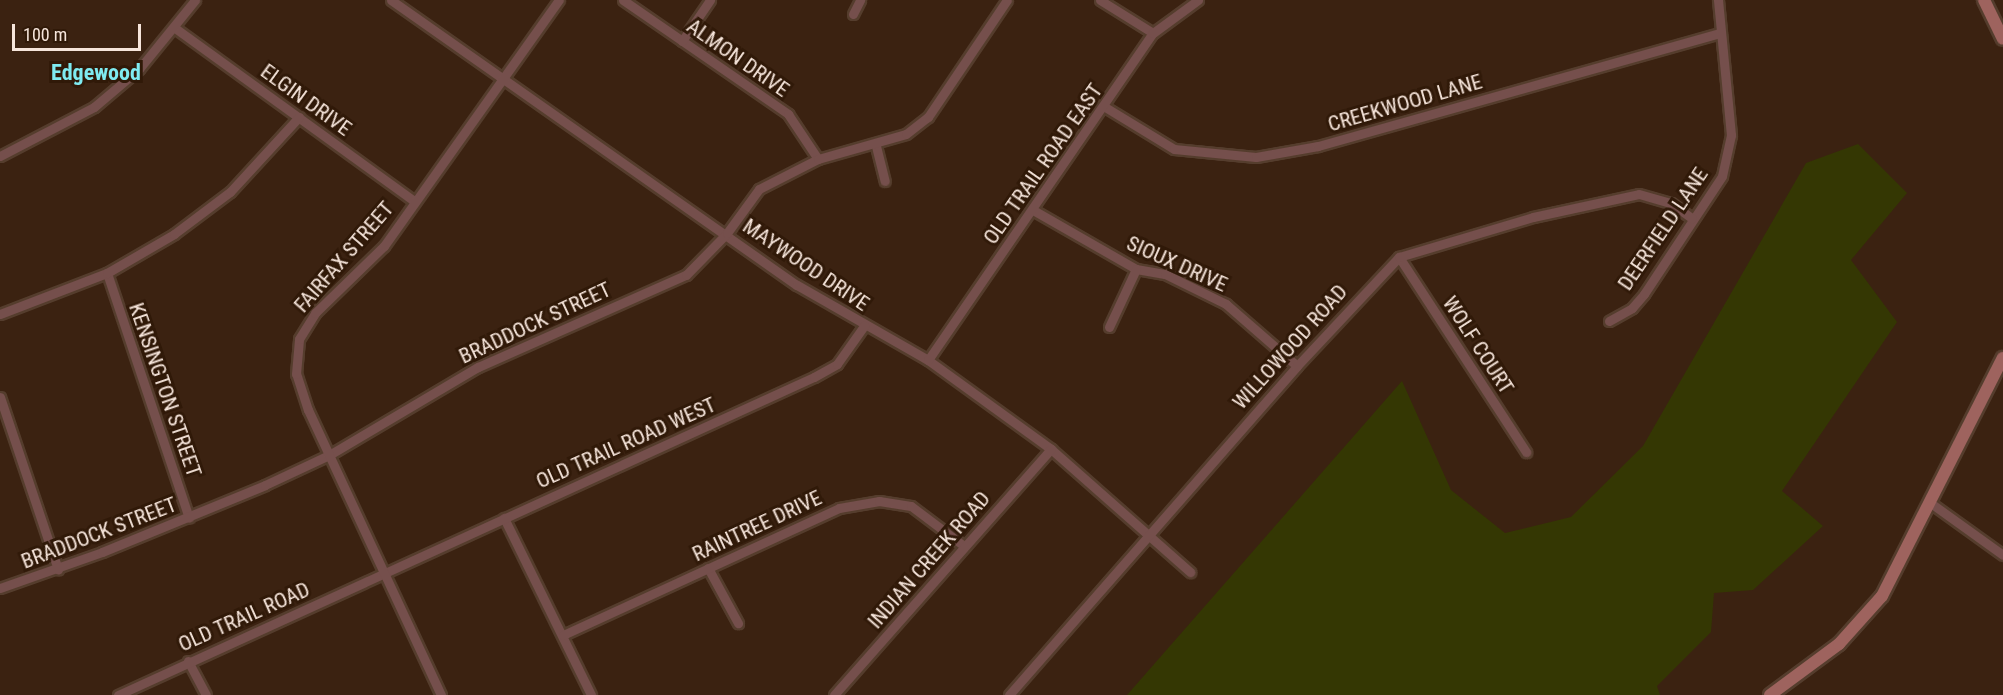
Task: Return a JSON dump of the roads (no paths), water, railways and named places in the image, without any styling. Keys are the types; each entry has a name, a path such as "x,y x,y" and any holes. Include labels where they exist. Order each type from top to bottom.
{"main road":[{"path":"1984,0 2003,39"},
{"path":"1770,695 1839,644 1867,615 1893,580 2003,358"}],"street":[{"path":"0,156 94,107 139,69 175,28 195,0"},
{"name":"MAYWOOD DRIVE","path":"391,0 727,233 797,285 864,326 928,360 1051,449 1190,572"},
{"name":"FAIRFAX STREET","path":"437,693 385,572 329,454 296,374 299,339 315,313 384,246 559,0"},
{"name":"ALMON DRIVE","path":"622,0 788,114 818,159"},
{"path":"682,41 710,0"},
{"path":"853,14 860,0"},
{"name":"BRADDOCK STREET","path":"0,588 58,569 189,518 329,454 478,367 686,275 727,233 759,189 818,159 876,146 906,134 928,117 1007,0"},
{"path":"1100,0 1153,33"},
{"name":"OLD TRAIL ROAD EAST","path":"928,360 1105,107 1153,33 1198,0"},
{"name":"DEERFIELD LANE","path":"1609,321 1638,301 1722,176 1731,135 1718,0"},
{"name":"ELGIN DRIVE","path":"175,28 415,202"},
{"name":"CREEKWOOD LANE","path":"1105,107 1174,149 1256,157 1318,146 1720,33"},
{"path":"0,314 106,273 174,234 230,192 298,117"},
{"path":"876,146 885,181"},
{"path":"1399,257 1533,218 1639,194 1671,203 1692,218"},
{"name":"SIOUX DRIVE","path":"1033,210 1136,269 1165,274 1226,304 1297,366"},
{"name":"WILLOWOOD ROAD","path":"1009,695 1297,366 1399,257"},
{"name":"WOLF COURT","path":"1399,257 1526,452"},
{"path":"1109,327 1136,269"},
{"name":"KENSINGTON STREET","path":"106,273 189,518"},
{"name":"OLD TRAIL ROAD WEST","path":"385,572 814,377 837,364 864,326"},
{"path":"0,397 58,569"},
{"name":"INDIAN CREEK ROAD","path":"834,695 1051,449"},
{"name":"RAINTREE DRIVE","path":"563,635 839,508 879,501 911,506 964,546"},
{"path":"1932,504 2003,555"},
{"path":"504,518 591,695"},
{"path":"708,568 738,623"},
{"name":"OLD TRAIL ROAD","path":"118,695 385,572"},
{"path":"188,662 206,695"}],"district":[{"name":"Edgewood","path":"96,73"}]}
